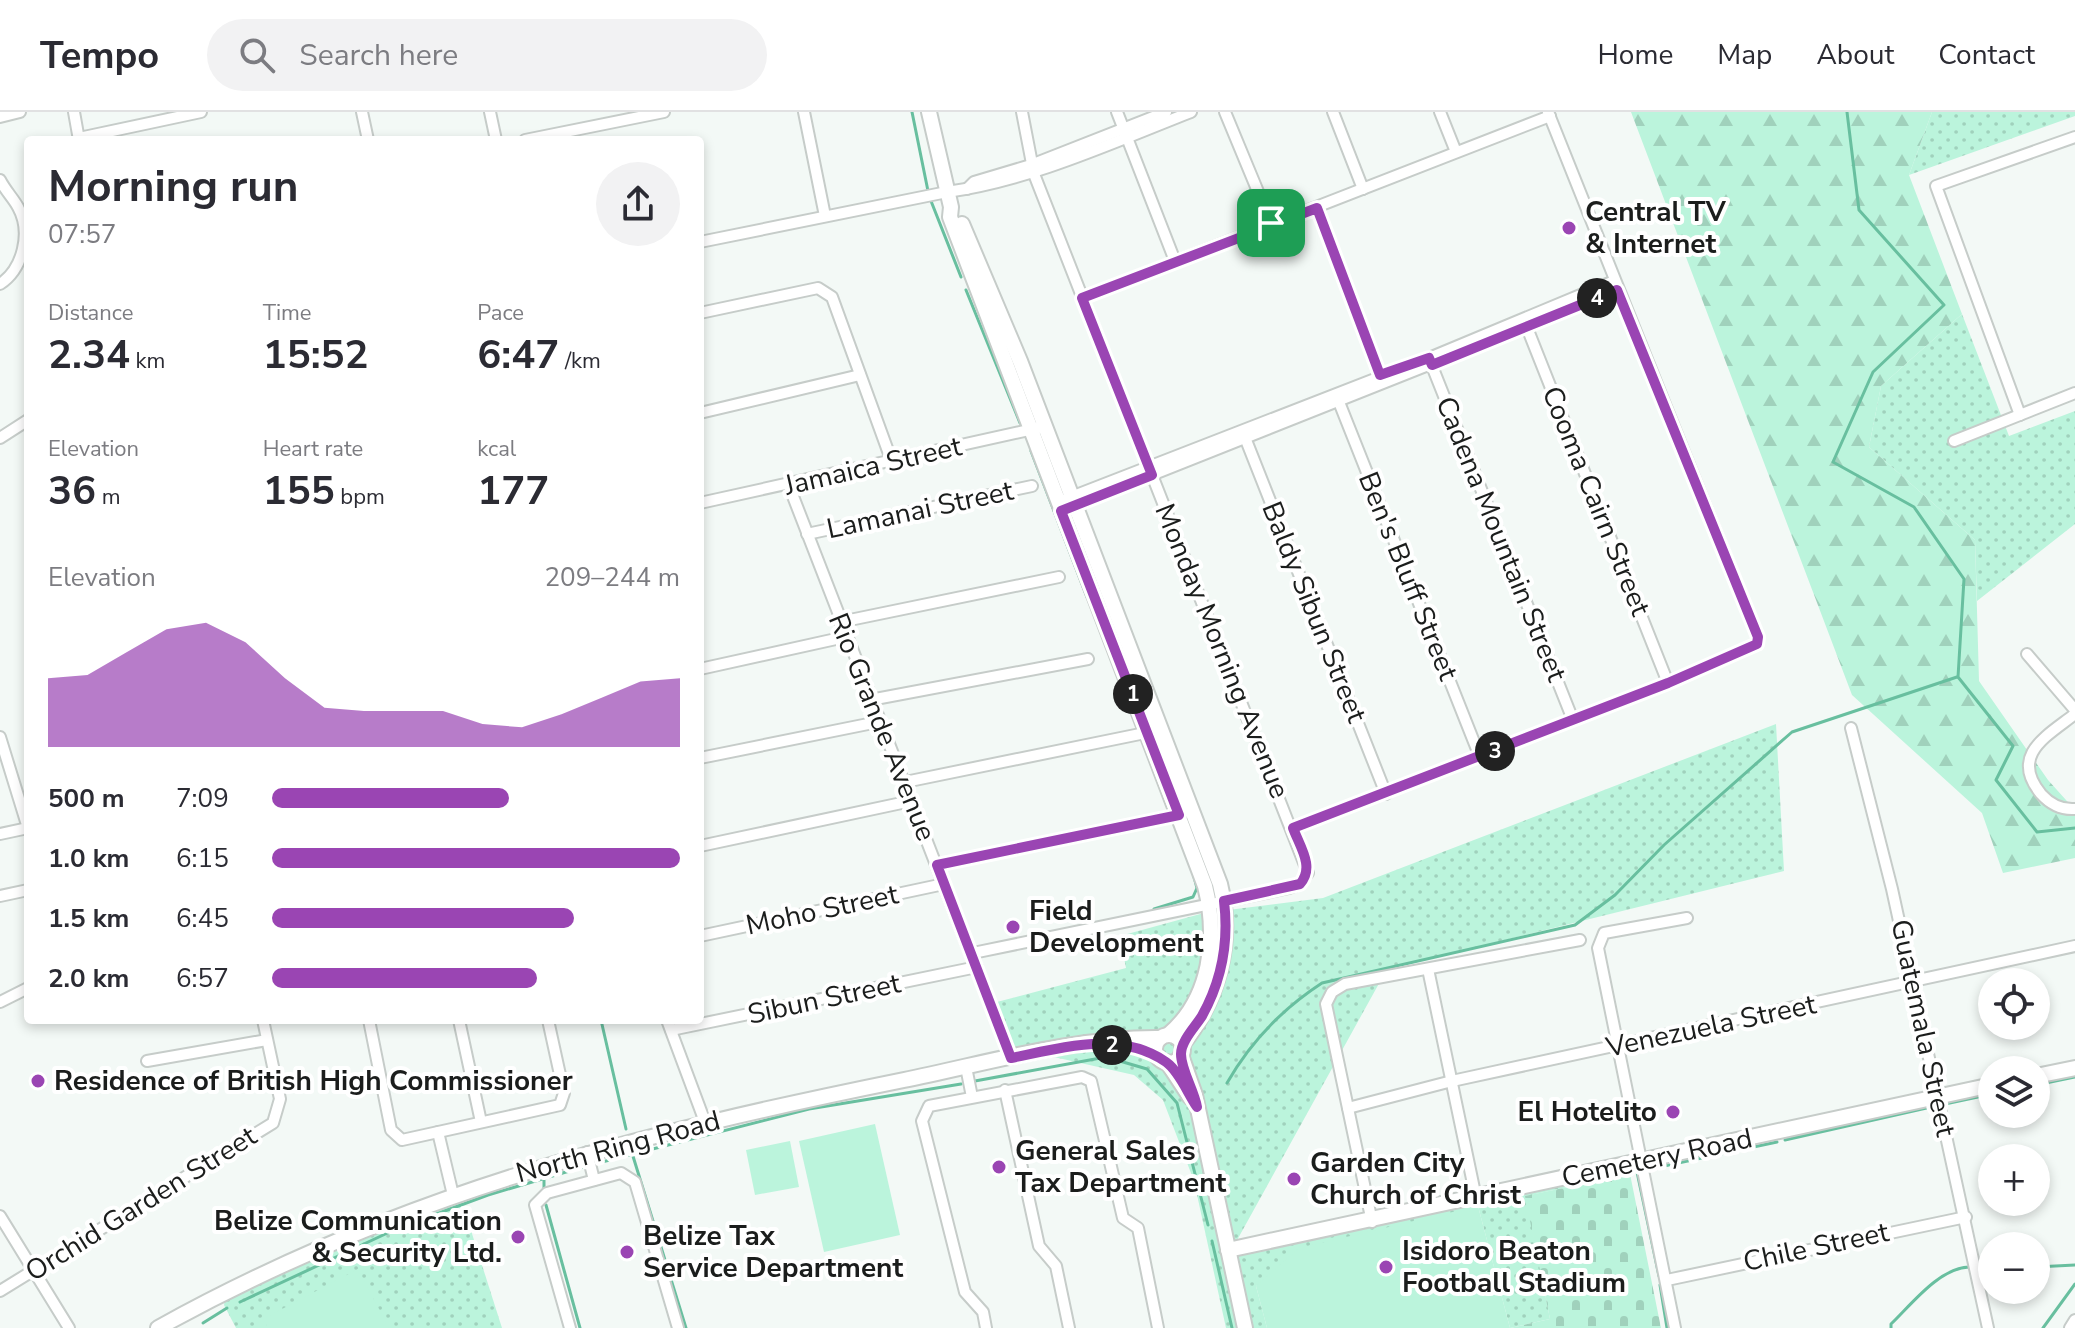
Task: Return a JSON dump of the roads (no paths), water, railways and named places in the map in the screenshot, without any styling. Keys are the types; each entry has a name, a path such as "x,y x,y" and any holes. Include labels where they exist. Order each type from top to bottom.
{"main road":[{"path":"929,112 951,207 950,217 1038,428 1217,902 1212,976 1201,1016 1171,1054"},
{"path":"1131,668 1179,815 1217,902"},
{"path":"1212,976 1191,1007 1155,1046 1171,1054 1197,1107 1245,1328"},
{"path":"1164,1037 1177,1038 1171,1054"},
{"name":"North Ring Road","path":"158,1328 307,1253 453,1195 587,1152 705,1122 1011,1058 1103,1042 1164,1037"},
{"name":"North Ring Road","path":"1103,1042 1171,1054"},
{"path":"2050,1073 2075,1068"},
{"name":"Cemetery Road","path":"1228,1250 1372,1222 1978,1088"}],"street":[{"path":"0,117 20,112"},
{"path":"74,112 78,136"},
{"path":"93,136 201,112"},
{"path":"362,112 367,136"},
{"path":"490,112 495,136"},
{"path":"545,136 664,112"},
{"path":"804,112 825,216"},
{"name":"Monday Morning Avenue","path":"1022,112 1032,170 1307,865 1308,873 1300,884 1217,902"},
{"path":"1117,112 1175,261"},
{"path":"1124,133 1166,112"},
{"path":"704,241 967,189 1032,170 1124,133 1191,112"},
{"path":"1225,112 1271,223"},
{"path":"1333,112 1363,189"},
{"path":"1440,112 1456,152"},
{"path":"1082,298 1271,223 1317,208 1549,114 1758,637 1757,644 1668,683 1293,828"},
{"path":"2020,415 1936,186 2075,137"},
{"path":"0,180 18,207 24,226 24,247 17,265 0,284"},
{"path":"1317,208 1382,379"},
{"path":"1066,504 1616,285"},
{"path":"704,312 818,288 827,291 832,297 892,462"},
{"name":"Cooma Cairn Street","path":"1525,322 1668,683"},
{"name":"Cadena Mountain Street","path":"1431,361 1573,720"},
{"path":"704,412 860,375"},
{"path":"1954,441 2075,393"},
{"name":"Ben's Bluff Street","path":"1337,398 1480,757"},
{"path":"0,438 24,423"},
{"name":"Jamaica Street","path":"704,502 789,486 1038,428"},
{"name":"Baldy Sibun Street","path":"1244,434 1386,794"},
{"name":"Rio Grande Avenue","path":"789,486 878,722 973,953 1011,1058"},
{"name":"Lamanai Street","path":"807,534 1032,486"},
{"path":"840,622 1059,577"},
{"path":"704,668 845,637"},
{"path":"2027,654 2075,712 2035,746 2028,766 2029,774 2045,798 2058,807 2075,809"},
{"path":"870,700 1088,659"},
{"path":"704,757 878,722"},
{"name":"Guatemala Street","path":"1851,728 1913,984 1988,1328"},
{"path":"905,782 1145,733"},
{"path":"0,737 24,815"},
{"path":"704,845 911,801"},
{"path":"937,865 1179,815"},
{"path":"0,834 24,829"},
{"name":"Moho Street","path":"704,935 944,884"},
{"path":"0,896 24,891"},
{"path":"973,953 1217,902"},
{"path":"1675,1328 1599,938 1604,933 1687,918"},
{"path":"1372,1222 1326,1004 1332,992 1345,984 1580,940"},
{"name":"Venezuela Street","path":"1348,1108 1452,1081 1913,984 2075,946"},
{"name":"Sibun Street","path":"704,1018 977,967"},
{"path":"1428,969 1476,1198"},
{"path":"0,1002 24,990"},
{"name":"Orchid Garden Street","path":"0,1291 273,1123 280,1099 264,1024"},
{"path":"370,1024 391,1130 402,1140 560,1105 564,1093 549,1024"},
{"path":"460,1024 481,1122"},
{"path":"669,1025 705,1122"},
{"path":"147,1061 267,1040"},
{"path":"966,1067 972,1097"},
{"path":"986,1328 983,1312 965,1292 922,1121 929,1106 1082,1077 1091,1081 1123,1218 1138,1228 1158,1328"},
{"path":"1005,1090 1039,1246 1056,1266 1069,1328"},
{"path":"438,1132 453,1195"},
{"path":"587,1152 594,1180"},
{"path":"570,1328 535,1205 547,1193 621,1173 635,1182 678,1328"},
{"path":"0,1216 69,1328"},
{"name":"Chile Street","path":"1667,1280 1966,1217"},
{"path":"2070,1328 2075,1320"}],"waterway":[{"path":"912,112 928,191"},
{"path":"1847,112 1859,210 1944,305 1873,372 1833,462 1914,507 1964,579 1958,677 2013,746 1996,780 2037,832 2075,828"},
{"path":"931,201 961,277"},
{"path":"966,290 1020,423"},
{"path":"1031,451 1087,597"},
{"path":"1227,1083 1268,1027 1322,983 1575,925 1615,895 1664,845 1792,732 1957,677"},
{"path":"1154,909 1193,897 1197,888 1193,873"},
{"path":"602,1024 626,1129"},
{"path":"975,1081 1106,1057 1147,1069 1177,1103 1208,1225"},
{"path":"2050,1082 2075,1077"},
{"path":"598,1163 809,1109 961,1084"},
{"path":"1945,1104 1978,1097"},
{"path":"1785,1140 1931,1107"},
{"path":"1650,1169 1777,1142"},
{"path":"632,1153 686,1328"},
{"path":"240,1302 396,1229 488,1195 583,1167"},
{"path":"1637,1172 1659,1276"},
{"path":"544,1178 544,1188"},
{"path":"546,1205 580,1328"},
{"path":"1212,1241 1232,1328"},
{"path":"2050,1266 2075,1265"},
{"path":"1891,1328 1891,1324 1936,1280 1969,1267"},
{"path":"2043,1328 2075,1284"},
{"path":"1660,1285 1667,1328"},
{"path":"203,1323 227,1308"}],"place":[{"name":"Central TV & Internet","path":"1569,228"},
{"name":"Field Development","path":"1013,927"},
{"name":"Residence of British High Commissioner","path":"38,1081"},
{"name":"El Hotelito","path":"1673,1112"},
{"name":"General Sales Tax Department","path":"999,1167"},
{"name":"Garden City Church of Christ","path":"1294,1179"},
{"name":"Belize Communication & Security Ltd.","path":"518,1237"},
{"name":"Belize Tax Service Department","path":"627,1252"},
{"name":"Isidoro Beaton Football Stadium","path":"1386,1267"}]}
